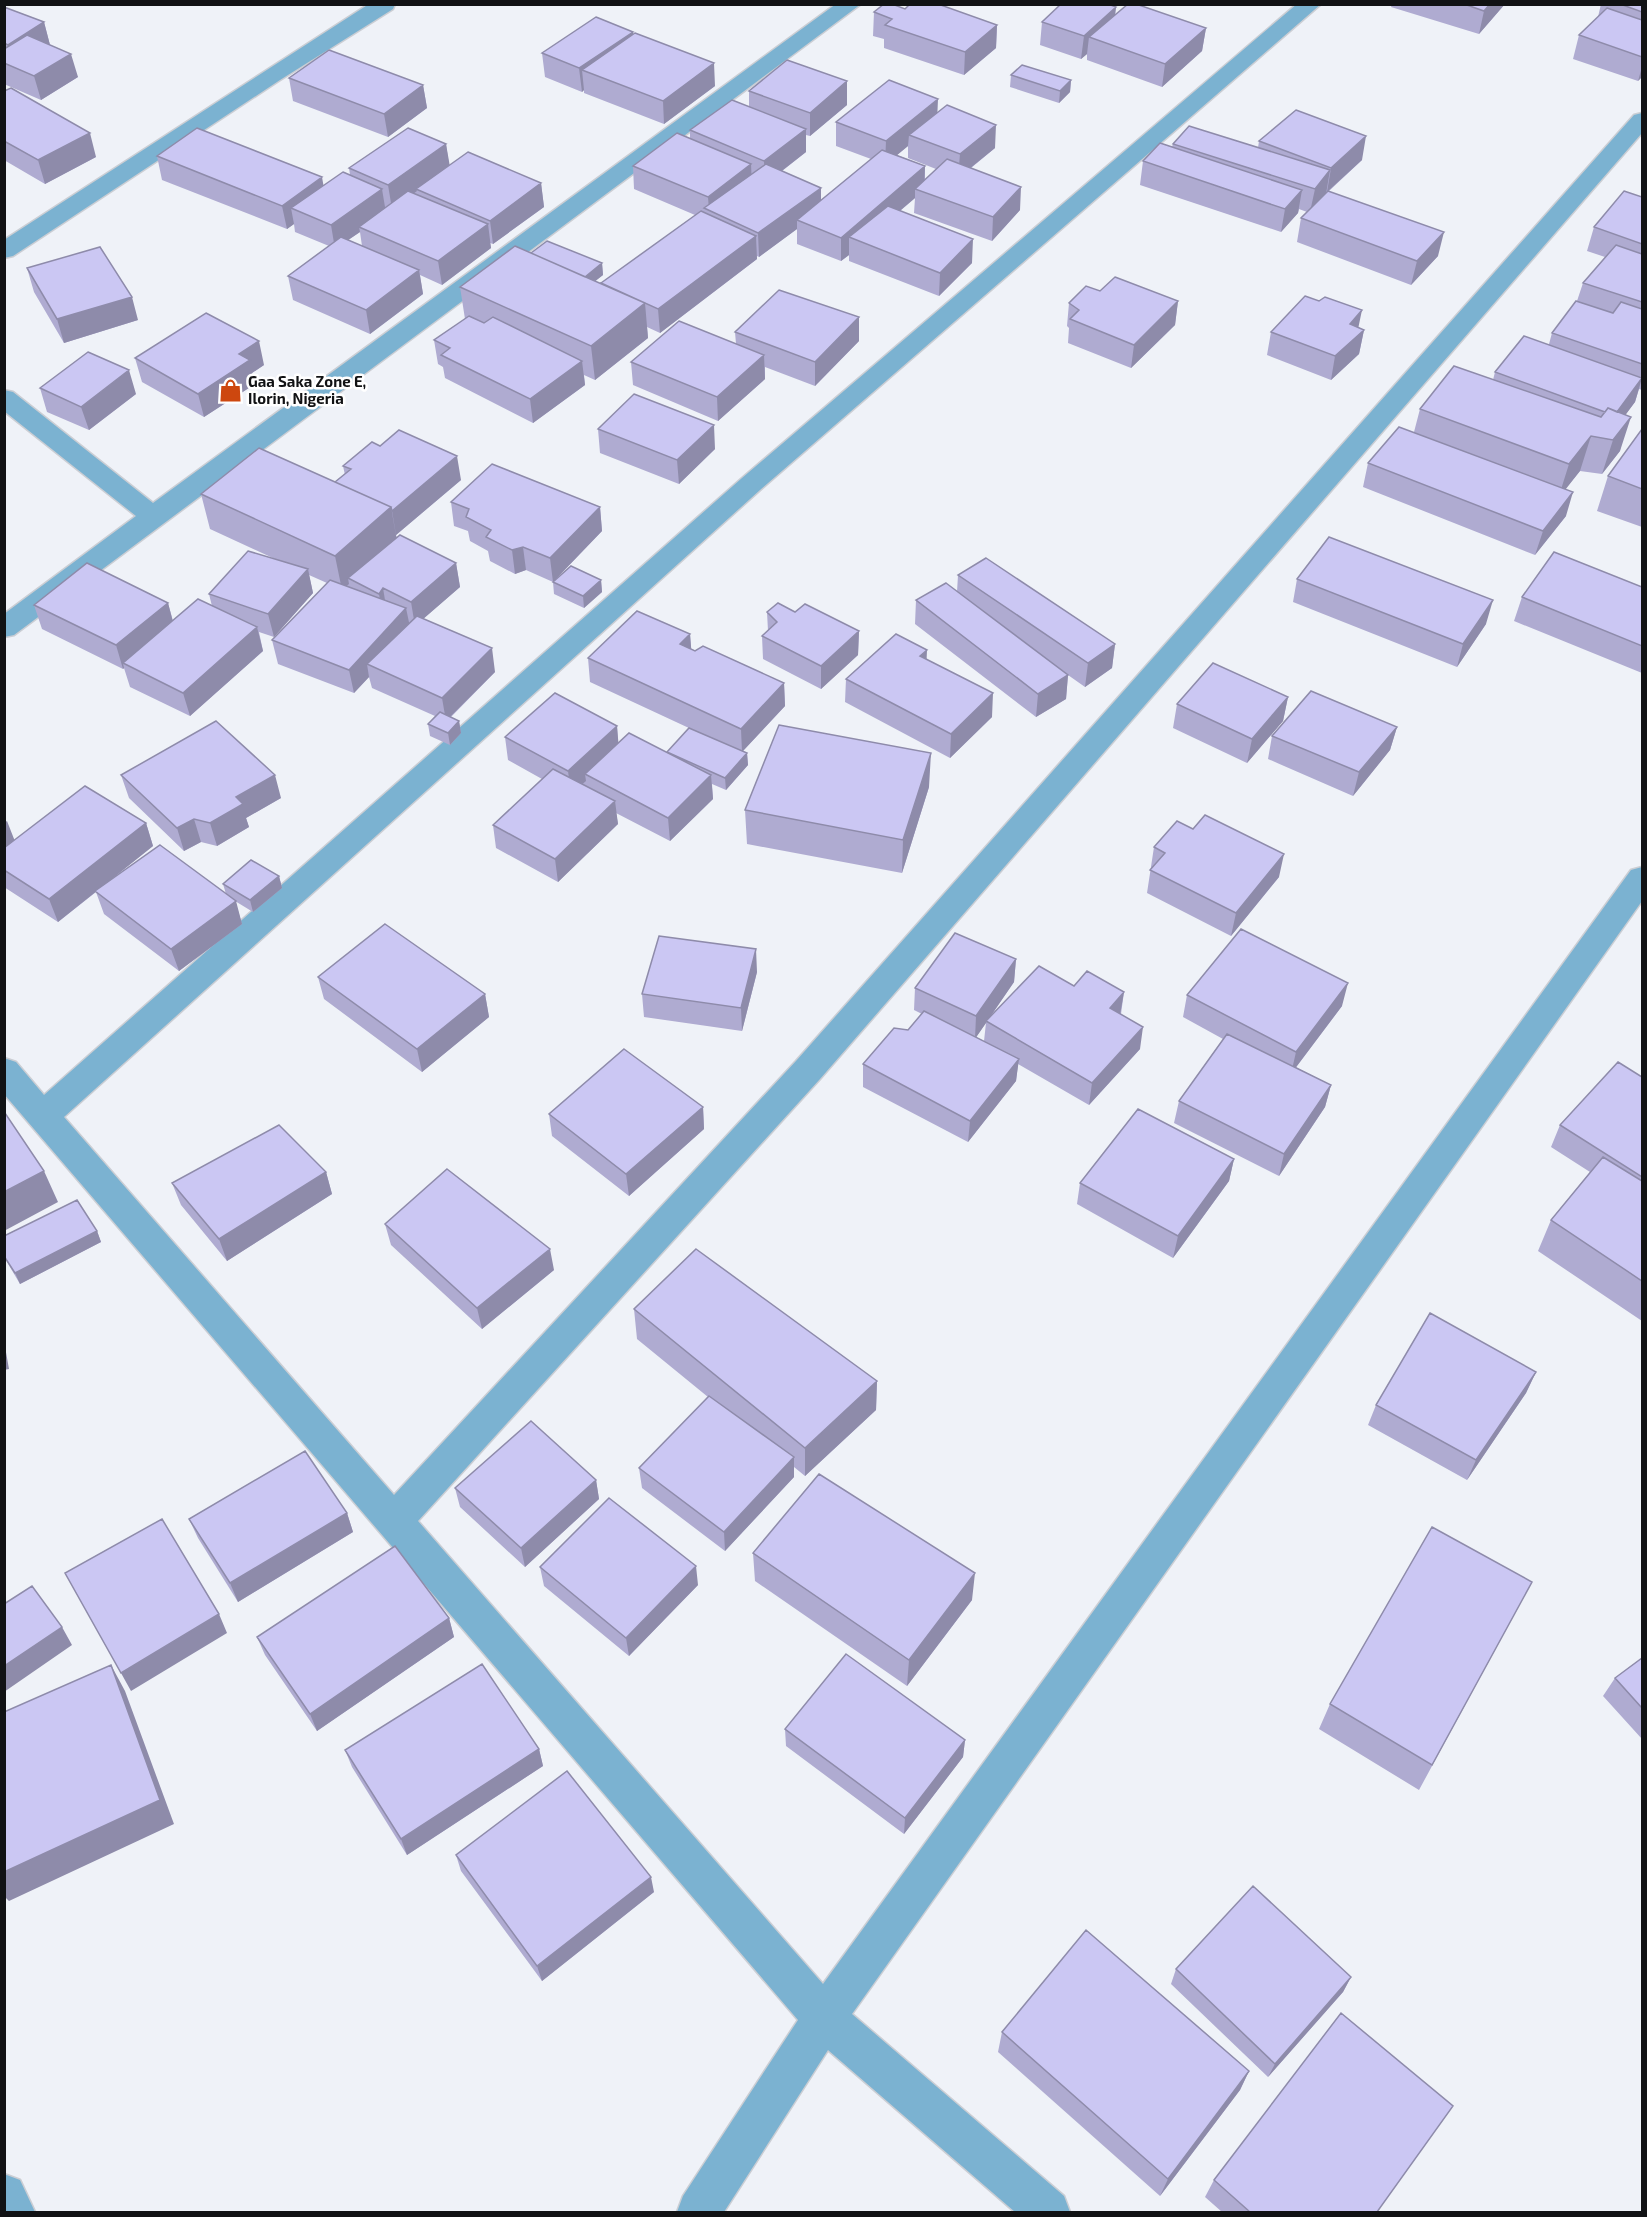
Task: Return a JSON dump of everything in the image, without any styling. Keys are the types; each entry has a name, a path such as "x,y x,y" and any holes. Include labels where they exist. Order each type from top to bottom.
{"street":[{"path":"4,251 385,4"},
{"path":"4,628 851,4"},
{"path":"43,1116 751,484 1311,4"},
{"path":"394,1521 808,1070 1642,120"},
{"path":"4,398 153,516"},
{"path":"699,2212 824,2018 1642,878"},
{"path":"4,1071 824,2018 1048,2212"},
{"path":"4,2196 13,2212"}],"building":[{"path":"884,4 892,4 905,9 910,4 938,4 997,25 965,52 885,25 892,19 874,12"},
{"path":"1061,4 1108,4 1116,7 1084,36 1042,22"},
{"path":"1128,4 1136,4 1206,28 1165,64 1089,37"},
{"path":"1464,4 1490,4 1484,11"},
{"path":"1620,4 1642,4 1642,12"},
{"path":"4,7 44,22 8,45 4,43"},
{"path":"1607,8 1642,20 1642,57 1579,35"},
{"path":"596,17 633,32 579,68 542,53"},
{"path":"635,33 714,63 663,101 582,70"},
{"path":"27,35 71,54 34,76 4,63 4,49"},
{"path":"329,50 423,85 384,114 289,78"},
{"path":"787,60 847,81 810,113 749,91"},
{"path":"1022,65 1071,80 1060,91 1011,75"},
{"path":"889,80 938,99 886,141 836,122"},
{"path":"11,88 90,133 38,160 4,141 4,91"},
{"path":"732,100 806,129 764,161 690,130"},
{"path":"947,105 996,125 960,154 909,135"},
{"path":"1296,110 1366,136 1331,168 1259,141"},
{"path":"1189,126 1330,170 1315,189 1173,144"},
{"path":"197,128 322,177 282,206 157,156"},
{"path":"408,128 446,144 388,185 349,168"},
{"path":"677,133 751,164 708,197 633,166"},
{"path":"1160,143 1302,190 1285,209 1143,161"},
{"path":"882,150 925,166 841,238 797,220"},
{"path":"468,152 541,183 490,221 416,189"},
{"path":"947,159 1021,187 993,217 915,189"},
{"path":"766,164 821,188 758,233 704,208"},
{"path":"343,172 382,189 331,225 291,208"},
{"path":"408,191 488,224 438,261 359,227"},
{"path":"1328,191 1444,232 1417,261 1301,218"},
{"path":"1624,191 1642,197 1642,244 1594,227"},
{"path":"888,206 973,239 940,273 849,237"},
{"path":"701,211 756,236 658,309 601,283"},
{"path":"341,237 419,270 366,310 288,276"},
{"path":"547,241 602,263 585,277 531,253"},
{"path":"1616,245 1642,254 1642,302 1583,283"},
{"path":"515,246 645,303 591,346 460,287"},
{"path":"100,247 132,297 57,319 27,268"},
{"path":"1115,277 1178,301 1134,345 1070,319 1079,310 1069,303 1086,286 1100,291"},
{"path":"779,290 859,317 815,362 735,332"},
{"path":"1305,296 1319,301 1325,297 1362,310 1350,324 1364,330 1335,356 1271,332"},
{"path":"1576,301 1613,313 1621,302 1642,309 1642,364 1552,333"},
{"path":"206,313 259,341 239,354 250,360 198,394 135,358"},
{"path":"469,316 484,323 493,317 582,361 530,399 441,355 450,348 434,340"},
{"path":"679,321 764,355 717,397 631,362"},
{"path":"1524,336 1642,378 1617,412 1608,408 1605,412 1495,372"},
{"path":"88,352 129,370 81,407 40,388"},
{"path":"1454,366 1601,417 1608,408 1631,417 1613,440 1591,436 1569,464 1420,409"},
{"path":"634,394 714,425 677,460 598,429"},
{"path":"1399,427 1573,492 1543,531 1368,463"},
{"path":"1642,429 1642,489 1608,476"},
{"path":"399,430 457,456 392,511 391,507 335,482 351,469 343,466 372,442 380,446"},
{"path":"259,448 391,507 335,556 201,494"},
{"path":"492,464 600,507 550,558 523,547 512,550 486,537 491,530 466,517 469,509 451,502"},
{"path":"400,535 456,563 411,602 383,588 379,594 348,578"},
{"path":"1329,537 1493,600 1463,644 1297,579"},
{"path":"248,551 308,569 268,614 209,594"},
{"path":"1554,552 1642,587 1642,646 1522,597"},
{"path":"986,558 1115,644 1088,663 958,575"},
{"path":"87,563 168,603 116,645 34,605"},
{"path":"571,566 601,580 583,596 553,582"},
{"path":"330,580 406,608 349,670 272,640"},
{"path":"946,583 1068,675 1038,694 916,600"},
{"path":"198,599 257,627 183,693 123,663"},
{"path":"778,603 795,612 805,604 859,631 821,666 762,636 777,622 767,612"},
{"path":"637,611 690,634 680,644 695,651 703,646 784,683 741,729 588,658"},
{"path":"417,616 492,648 442,698 367,664"},
{"path":"896,634 927,650 920,656 993,693 951,734 846,679"},
{"path":"1213,663 1288,697 1252,739 1177,704"},
{"path":"1311,691 1397,727 1359,772 1272,736"},
{"path":"555,693 617,726 568,771 505,737"},
{"path":"440,712 459,721 448,733 428,724"},
{"path":"216,721 275,775 236,797 243,804 210,823 194,819 177,828 121,775"},
{"path":"779,725 931,753 903,840 745,810"},
{"path":"689,728 747,753 725,778 667,752"},
{"path":"629,733 711,775 668,818 585,774"},
{"path":"553,769 615,801 555,859 493,825"},
{"path":"85,786 146,823 49,899 4,870 4,848"},
{"path":"1205,815 1284,854 1236,913 1150,870 1165,853 1154,847 1177,821 1193,829"},
{"path":"160,845 236,901 171,949 95,891"},
{"path":"251,860 279,876 250,900 223,884"},
{"path":"385,924 485,994 417,1049 318,977"},
{"path":"1241,929 1348,983 1296,1052 1187,995"},
{"path":"955,933 1016,959 976,1016 915,988"},
{"path":"659,936 756,949 741,1008 642,994"},
{"path":"1039,966 1074,986 1087,971 1124,992 1110,1008 1143,1027 1092,1083 986,1021"},
{"path":"924,1011 1019,1059 970,1121 863,1064 894,1028 908,1030"},
{"path":"1227,1034 1331,1085 1284,1154 1179,1101"},
{"path":"624,1049 703,1107 626,1174 549,1114"},
{"path":"1618,1062 1642,1077 1642,1177 1560,1125"},
{"path":"1138,1109 1234,1159 1178,1236 1080,1183"},
{"path":"4,1113 44,1171 4,1192"},
{"path":"279,1125 326,1172 219,1239 172,1183"},
{"path":"1603,1157 1642,1181 1642,1281 1551,1220"},
{"path":"447,1169 550,1249 477,1308 385,1224"},
{"path":"77,1200 97,1231 15,1273 4,1256 4,1236"},
{"path":"696,1249 877,1381 805,1448 634,1309"},
{"path":"1430,1313 1536,1372 1476,1460 1376,1405"},
{"path":"709,1396 794,1457 724,1532 639,1468"},
{"path":"531,1421 596,1480 521,1548 455,1488"},
{"path":"305,1451 347,1513 230,1583 189,1519"},
{"path":"819,1474 975,1573 909,1660 753,1553"},
{"path":"609,1498 696,1566 626,1638 540,1567"},
{"path":"162,1519 219,1614 121,1673 65,1573"},
{"path":"1432,1527 1532,1582 1432,1765 1330,1704"},
{"path":"395,1546 449,1618 310,1714 257,1637"},
{"path":"32,1586 62,1627 4,1666 4,1604"},
{"path":"846,1654 965,1740 905,1818 785,1729"},
{"path":"1642,1658 1642,1708 1615,1678"},
{"path":"482,1664 539,1749 401,1839 345,1750"},
{"path":"111,1665 160,1800 4,1872 4,1712"},
{"path":"567,1771 651,1877 537,1966 456,1855"},
{"path":"1253,1886 1351,1977 1275,2064 1176,1969"},
{"path":"1086,1930 1249,2071 1168,2179 1002,2032"},
{"path":"1341,2013 1453,2106 1377,2212 1250,2212 1214,2180"}],"place":[{"name":"Gaa Saka Zone E, Ilorin, Nigeria","path":"230,390"}]}
